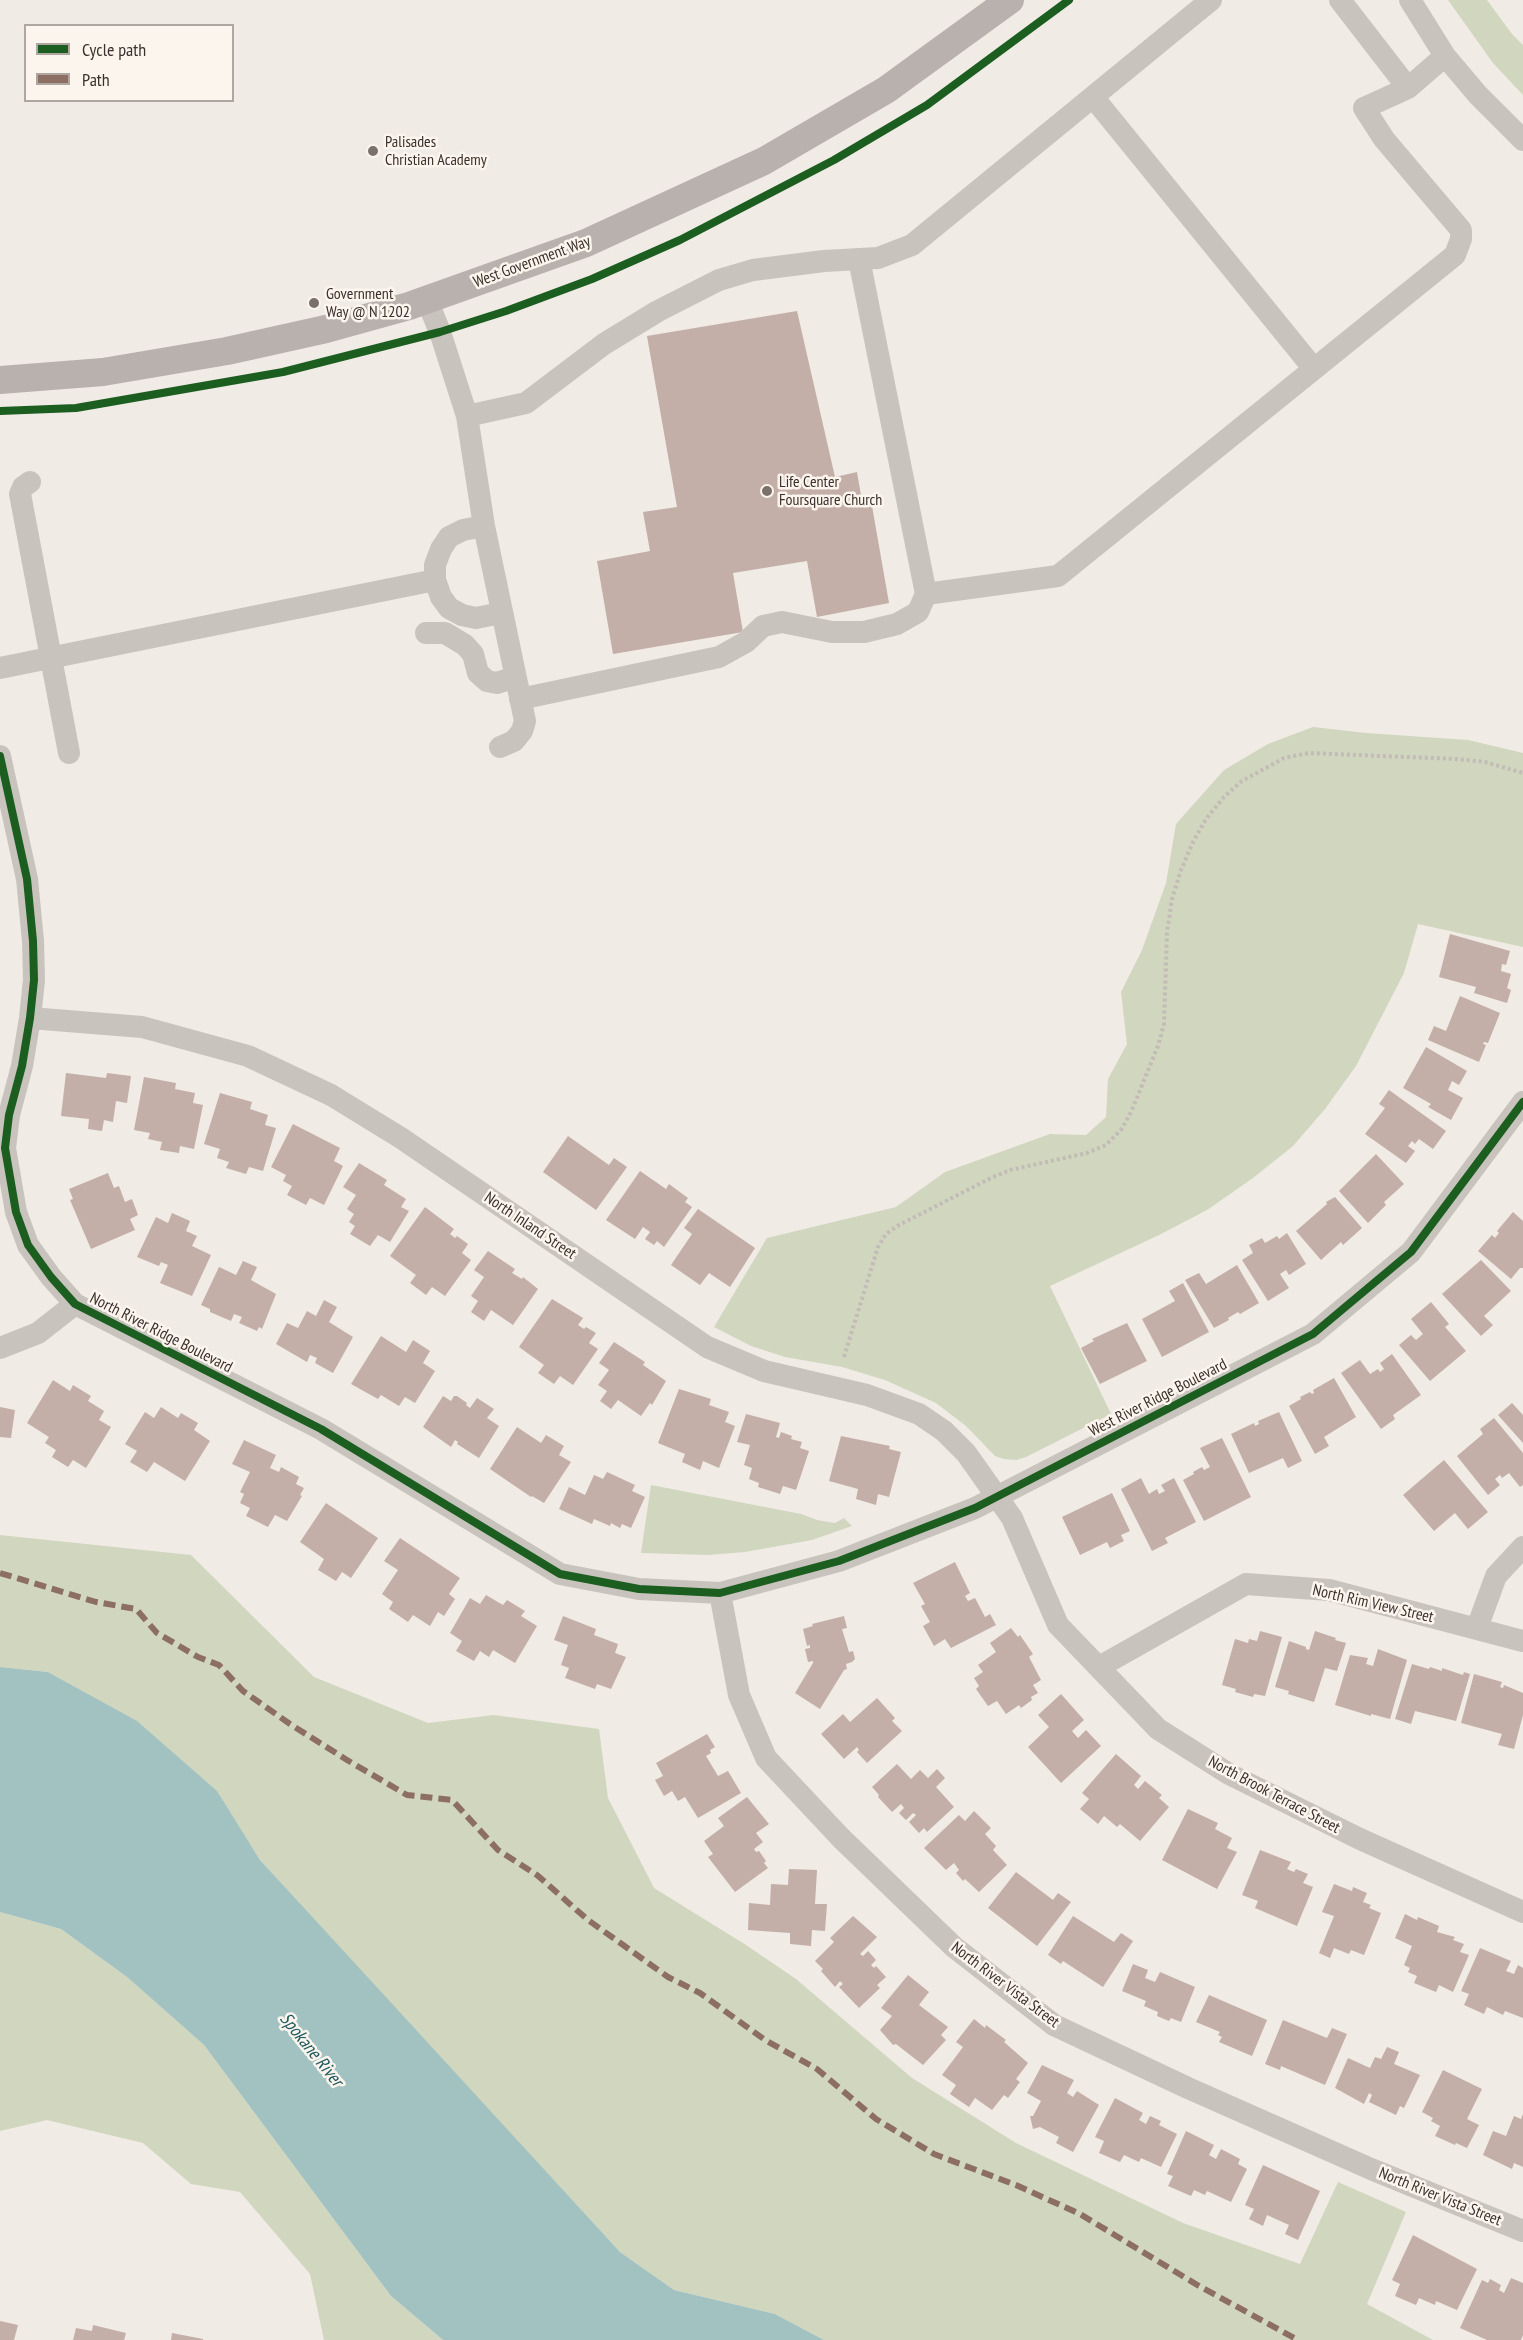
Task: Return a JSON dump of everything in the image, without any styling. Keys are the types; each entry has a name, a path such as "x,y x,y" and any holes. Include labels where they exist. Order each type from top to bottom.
{"main road":[{"name":"West Government Way","path":"0,380 103,372 227,351 326,329 427,300 585,243 764,161 886,90 1010,0"}],"street":[{"path":"467,416 526,403 604,344 658,311 719,280 753,270 824,261 878,258 912,245 1211,0"},
{"path":"1340,0 1408,88"},
{"path":"1410,0 1445,56 1478,95 1523,140"},
{"path":"926,594 1058,576 1455,255 1461,239 1461,230 1384,139 1364,108 1408,88 1445,56"},
{"path":"1093,97 1314,369"},
{"path":"426,633 445,633 465,645 473,654 477,673 487,681 517,688 719,657 746,642 762,626 782,622 832,633 864,632 897,624 918,612 926,594 859,259"},
{"path":"427,300 440,332 467,416 484,525 525,721 522,731 514,741 500,747"},
{"path":"30,482 23,487 20,494 69,753"},
{"path":"484,525 463,530 449,537 435,565 435,580 441,597 449,608 462,615 476,618 501,613"},
{"path":"0,668 435,580"},
{"name":"North River Ridge Boulevard","path":"0,756 27,879 34,980 22,1066 9,1115 5,1148 16,1212 28,1245 51,1277 75,1304 321,1429 560,1574 639,1589 720,1593"},
{"name":"North Inland Street","path":"30,1018 142,1027 248,1056 332,1095 411,1145 706,1347 764,1371 867,1395 918,1414 944,1431 966,1453 997,1497"},
{"name":"West River Ridge Boulevard","path":"720,1593 839,1561 975,1508 1313,1334 1411,1252 1523,1102"},
{"path":"0,1348 38,1333 75,1304"},
{"name":"North Brook Terrace Street","path":"997,1497 1012,1518 1058,1625 1158,1729 1229,1774 1360,1839 1523,1912"},
{"path":"1477,1628 1496,1576 1523,1547"},
{"name":"North Rim View Street","path":"1099,1667 1246,1584 1329,1590 1523,1641"},
{"name":"North River Vista Street","path":"720,1593 739,1695 766,1758 840,1838 954,1947 1054,2025 1220,2103 1371,2169 1523,2231"}],"path":[{"path":"844,1357 878,1247 886,1234 898,1225 991,1178 1010,1170 1087,1154 1106,1145 1121,1130 1131,1112 1158,1046 1164,1024 1167,932 1172,899 1181,870 1206,819 1224,797 1242,781 1284,758 1309,753 1485,762 1523,773"}],"green space":[{"path":"1448,0 1487,0 1523,45 1523,95 1493,63"},
{"path":"1313,727 1468,740 1523,753 1523,947 1418,924 1404,973 1356,1066 1325,1109 1293,1146 1207,1210 1050,1286 1111,1414 1026,1457 1016,1460 1004,1459 995,1456 966,1426 936,1403 885,1380 842,1367 785,1357 751,1346 714,1327 767,1238 896,1207 945,1172 1050,1134 1086,1135 1106,1117 1108,1079 1127,1044 1121,992 1142,950 1166,883 1176,824 1224,770 1268,744"},
{"path":"651,1485 801,1514 817,1520 835,1523 844,1518 852,1526 812,1540 745,1552 708,1555 641,1553"},
{"path":"0,1535 191,1555 314,1677 428,1723 494,1715 599,1729 608,1798 654,1888 796,1979 912,2078 1016,2143 1183,2223 1300,2264 1338,2182 1406,2212 1367,2304 1433,2340 824,2340 775,2314 674,2290 620,2252 363,1974 260,1860 216,1791 136,1721 48,1672 0,1667"},
{"path":"0,1912 61,1929 127,1977 204,2045 391,2296 443,2340 324,2340 310,2274 240,2192 191,2184 143,2143 47,2120 0,2131"}],"water":[{"name":"Spokane River","path":"0,1667 48,1672 137,1721 217,1791 260,1860 620,2252 674,2290 775,2314 824,2340 443,2340 391,2296 204,2045 127,1977 61,1929 0,1912"}],"building":[{"name":"Life Center Foursquare Church","path":"797,311 835,477 857,472 863,507 872,506 889,603 817,617 807,561 733,573 743,632 613,654 597,561 650,551 643,512 677,507 647,336"},
{"path":"1450,934 1510,951 1506,965 1502,964 1501,971 1511,974 1507,988 1511,990 1507,1003 1474,993 1476,987 1439,977"},
{"path":"1460,996 1500,1013 1488,1043 1483,1044 1486,1045 1479,1062 1428,1040 1434,1026 1446,1031"},
{"path":"1426,1047 1467,1071 1459,1085 1452,1081 1448,1090 1463,1098 1451,1120 1428,1107 1431,1104 1403,1088"},
{"path":"66,1073 106,1078 107,1073 131,1076 127,1103 116,1101 113,1122 104,1120 102,1131 88,1129 89,1119 61,1116"},
{"path":"144,1077 176,1083 175,1089 195,1093 193,1103 203,1105 194,1149 180,1146 179,1153 160,1150 162,1142 148,1139 150,1133 134,1130"},
{"path":"1389,1090 1446,1131 1433,1149 1419,1139 1415,1144 1412,1141 1408,1146 1415,1151 1406,1163 1365,1134 1385,1108 1379,1104"},
{"path":"220,1093 252,1102 250,1109 268,1115 265,1125 276,1128 263,1171 249,1167 246,1174 226,1168 229,1162 217,1158 220,1149 204,1144"},
{"path":"293,1124 340,1148 334,1161 343,1166 324,1205 310,1198 306,1205 287,1195 292,1186 283,1181 286,1175 271,1167"},
{"path":"568,1136 609,1165 614,1158 627,1167 596,1210 543,1172"},
{"path":"1376,1154 1404,1184 1384,1202 1386,1205 1368,1223 1339,1191"},
{"path":"359,1163 387,1180 384,1185 406,1199 401,1207 409,1211 390,1242 378,1235 370,1246 350,1234 355,1226 349,1222 354,1214 347,1209 356,1195 343,1187"},
{"path":"640,1171 666,1189 669,1184 688,1198 685,1202 692,1207 664,1247 657,1241 654,1245 645,1239 650,1232 643,1227 635,1239 606,1220"},
{"path":"108,1173 114,1188 119,1186 125,1202 132,1199 138,1215 130,1219 135,1230 91,1249 70,1200 73,1199 69,1189"},
{"path":"1335,1197 1362,1228 1343,1245 1341,1242 1321,1260 1296,1231 1327,1204 1326,1202"},
{"path":"425,1207 454,1229 450,1234 468,1244 462,1253 471,1260 445,1296 432,1287 426,1295 410,1283 416,1275 390,1256"},
{"path":"698,1209 755,1248 730,1287 709,1273 700,1285 671,1265 692,1234 684,1228"},
{"path":"1513,1212 1523,1221 1523,1268 1520,1268 1511,1279 1478,1251 1492,1235 1495,1238 1499,1233 1497,1231"},
{"path":"172,1213 190,1221 186,1231 197,1236 192,1246 211,1255 192,1296 160,1283 168,1265 161,1262 159,1266 137,1257 156,1217 168,1223"},
{"path":"1287,1233 1306,1264 1289,1275 1286,1270 1280,1274 1289,1288 1268,1301 1242,1260 1253,1253 1249,1245 1262,1238 1265,1243 1277,1236 1279,1239"},
{"path":"488,1251 515,1269 512,1273 522,1279 523,1277 538,1289 513,1325 491,1310 484,1321 471,1312 478,1301 471,1296 484,1277 474,1270"},
{"path":"1481,1260 1511,1291 1484,1316 1493,1325 1481,1336 1442,1294"},
{"path":"243,1261 257,1267 251,1280 276,1294 262,1329 259,1327 257,1331 239,1323 242,1317 234,1314 231,1321 210,1312 210,1309 201,1305 219,1267 236,1275"},
{"path":"1237,1265 1259,1303 1240,1314 1238,1312 1214,1328 1185,1280 1199,1273 1206,1284"},
{"path":"1183,1283 1209,1332 1162,1357 1142,1319 1175,1301 1169,1291"},
{"path":"552,1299 583,1318 578,1325 596,1333 589,1343 598,1349 573,1385 560,1376 554,1384 538,1373 544,1365 519,1347"},
{"path":"324,1300 337,1307 329,1322 353,1337 333,1373 315,1363 317,1358 310,1355 307,1362 276,1344 287,1323 298,1328 307,1311 316,1316"},
{"path":"1431,1302 1449,1324 1445,1327 1466,1351 1430,1381 1399,1345 1411,1335 1416,1340 1423,1334 1411,1319"},
{"path":"1127,1323 1147,1361 1100,1384 1081,1348 1094,1341 1092,1339"},
{"path":"381,1336 406,1352 413,1340 430,1351 423,1363 435,1371 415,1403 405,1397 399,1406 381,1395 378,1399 351,1384"},
{"path":"614,1342 645,1362 643,1365 666,1381 652,1405 650,1403 641,1416 618,1400 611,1409 600,1401 607,1391 598,1385 609,1370 599,1363"},
{"path":"1392,1354 1421,1395 1393,1415 1395,1419 1381,1429 1341,1373 1360,1360 1370,1374 1378,1369 1380,1372 1384,1369 1380,1363"},
{"path":"1334,1378 1356,1417 1324,1437 1329,1446 1315,1454 1289,1406 1301,1399 1300,1397 1310,1392 1314,1393 1313,1390"},
{"path":"53,1380 70,1391 73,1385 91,1396 88,1401 104,1411 99,1420 111,1427 86,1468 73,1460 68,1467 52,1457 56,1450 45,1443 49,1437 27,1423"},
{"path":"679,1389 711,1399 709,1405 729,1412 725,1422 735,1426 719,1468 703,1461 700,1470 682,1462 685,1454 658,1443"},
{"path":"443,1396 451,1401 454,1396 457,1396 470,1408 477,1398 494,1409 487,1418 499,1426 479,1458 457,1444 455,1440 451,1447 423,1427"},
{"path":"1512,1403 1523,1415 1523,1443 1498,1415"},
{"path":"0,1407 15,1410 11,1438 0,1437"},
{"path":"161,1407 178,1418 181,1413 198,1423 194,1430 210,1441 185,1481 154,1462 147,1472 130,1462 137,1451 125,1444 145,1412 154,1418"},
{"path":"1279,1412 1302,1461 1288,1468 1283,1458 1249,1473 1231,1434 1254,1423 1255,1426 1259,1424 1258,1421"},
{"path":"746,1414 780,1423 776,1437 779,1438 781,1432 792,1436 791,1439 802,1442 800,1448 809,1451 796,1490 783,1486 780,1494 758,1487 759,1483 749,1479 752,1468 744,1465 750,1445 737,1442"},
{"path":"1494,1418 1523,1453 1523,1485 1520,1487 1509,1473 1502,1478 1500,1475 1495,1479 1500,1485 1488,1495 1457,1456 1483,1434 1480,1429"},
{"path":"517,1427 541,1443 546,1435 564,1446 559,1455 571,1462 544,1503 531,1497 490,1469"},
{"path":"841,1436 890,1446 889,1449 901,1452 889,1497 878,1494 876,1505 856,1499 858,1489 829,1481"},
{"path":"1222,1438 1251,1497 1204,1521 1183,1480 1202,1467 1204,1470 1210,1467 1200,1448"},
{"path":"244,1440 276,1455 270,1468 279,1472 281,1467 299,1477 296,1484 304,1488 300,1495 302,1496 287,1521 275,1515 268,1527 246,1516 250,1508 240,1503 244,1494 240,1492 250,1472 232,1464"},
{"path":"1444,1460 1488,1512 1468,1529 1455,1513 1434,1531 1403,1495"},
{"path":"607,1472 635,1485 632,1491 645,1497 631,1528 622,1524 620,1528 611,1523 610,1526 594,1519 592,1524 559,1509 569,1487 585,1495 594,1475 603,1479"},
{"path":"1141,1478 1149,1494 1157,1489 1159,1494 1165,1491 1161,1485 1174,1478 1196,1522 1165,1538 1168,1543 1152,1551 1121,1489"},
{"path":"1112,1493 1130,1531 1121,1535 1124,1541 1110,1548 1107,1542 1080,1555 1062,1517"},
{"path":"326,1503 378,1538 351,1578 342,1572 336,1581 318,1570 324,1559 300,1542"},
{"path":"400,1538 460,1578 449,1594 455,1599 444,1616 438,1612 430,1626 413,1615 408,1622 389,1609 393,1602 382,1594 398,1570 384,1561"},
{"path":"955,1562 970,1593 965,1596 968,1601 975,1598 985,1617 990,1614 996,1625 951,1648 945,1639 934,1646 923,1626 930,1622 921,1606 925,1604 913,1583"},
{"path":"486,1595 503,1605 507,1600 525,1611 521,1616 537,1626 515,1663 493,1650 489,1657 480,1651 474,1661 456,1651 462,1641 450,1633 470,1598 480,1604"},
{"path":"563,1616 596,1629 594,1635 618,1644 615,1653 626,1657 611,1689 597,1684 595,1689 565,1678 569,1668 561,1665 568,1645 554,1640"},
{"path":"844,1616 847,1628 842,1629 849,1652 853,1651 855,1659 846,1664 847,1669 844,1670 820,1709 795,1693 813,1663 813,1661 808,1662 805,1649 810,1648 810,1645 807,1646 803,1629 813,1626 812,1624"},
{"path":"1011,1628 1018,1637 1020,1635 1033,1654 1029,1657 1041,1680 1033,1685 1038,1693 1031,1697 1032,1700 1021,1708 1019,1705 1006,1714 997,1701 988,1706 976,1689 979,1686 974,1678 983,1672 978,1665 996,1652 990,1643"},
{"path":"1260,1631 1282,1637 1265,1696 1254,1694 1253,1697 1235,1692 1236,1689 1222,1685 1235,1639 1248,1643 1249,1639 1257,1641"},
{"path":"1315,1631 1346,1643 1337,1671 1325,1668 1314,1702 1288,1694 1289,1691 1275,1687 1289,1641 1309,1650"},
{"path":"1378,1649 1407,1660 1390,1719 1335,1705 1350,1655 1368,1658 1366,1664 1373,1666"},
{"path":"1412,1664 1442,1671 1442,1668 1463,1675 1464,1672 1470,1674 1456,1721 1415,1711 1411,1724 1395,1719"},
{"path":"1474,1674 1502,1682 1500,1687 1503,1688 1504,1685 1523,1693 1523,1715 1514,1749 1498,1745 1502,1734 1461,1723"},
{"path":"1061,1694 1084,1720 1072,1731 1078,1738 1086,1730 1101,1746 1061,1783 1028,1747 1049,1727 1038,1715"},
{"path":"877,1698 895,1718 892,1721 902,1731 867,1763 857,1752 859,1750 857,1747 844,1759 821,1734 843,1714 850,1722"},
{"path":"707,1734 715,1747 706,1756 718,1776 728,1771 741,1793 698,1818 685,1797 678,1801 672,1791 664,1796 655,1780 663,1776 656,1763"},
{"path":"1116,1754 1141,1776 1134,1785 1138,1789 1145,1781 1162,1795 1159,1798 1169,1807 1140,1841 1120,1824 1117,1827 1104,1816 1098,1824 1080,1809 1089,1799 1082,1793"},
{"path":"897,1764 911,1779 920,1770 928,1778 937,1769 945,1778 936,1787 954,1807 927,1832 924,1828 919,1833 909,1822 916,1815 913,1813 906,1820 899,1813 904,1808 901,1804 892,1812 872,1787"},
{"path":"747,1797 769,1824 756,1833 763,1842 754,1849 756,1852 759,1851 768,1868 735,1892 708,1857 713,1854 704,1841 724,1826 718,1818"},
{"path":"1188,1809 1218,1823 1215,1829 1232,1838 1227,1848 1237,1852 1217,1889 1162,1860"},
{"path":"974,1811 991,1828 985,1834 996,1846 993,1850 1007,1865 979,1892 956,1873 959,1870 954,1863 946,1870 924,1848 959,1815 965,1821"},
{"path":"1260,1850 1291,1862 1287,1869 1294,1872 1296,1869 1308,1874 1303,1883 1313,1887 1297,1926 1255,1908 1258,1901 1242,1895"},
{"path":"789,1869 817,1870 815,1904 827,1904 825,1931 812,1930 811,1946 790,1944 790,1933 748,1930 749,1903 770,1905 771,1884 788,1885"},
{"path":"1016,1872 1053,1900 1058,1893 1071,1902 1037,1946 988,1908"},
{"path":"1334,1884 1352,1891 1353,1887 1367,1893 1363,1902 1371,1905 1369,1908 1381,1913 1364,1955 1351,1950 1349,1954 1334,1948 1330,1958 1319,1953 1334,1916 1322,1912"},
{"path":"1405,1914 1439,1926 1437,1932 1455,1937 1453,1940 1464,1944 1460,1952 1469,1955 1453,1992 1439,1985 1436,1992 1414,1983 1417,1976 1408,1972 1410,1968 1404,1965 1412,1946 1395,1938"},
{"path":"853,1916 877,1937 860,1954 863,1956 868,1951 876,1960 871,1965 874,1968 876,1966 886,1977 877,1985 880,1988 859,2008 839,1987 843,1984 840,1981 835,1987 815,1961 834,1942 830,1938"},
{"path":"1073,1916 1114,1942 1121,1933 1133,1941 1103,1987 1063,1961 1061,1964 1048,1955"},
{"path":"1480,1948 1511,1961 1506,1971 1514,1974 1518,1965 1523,1968 1523,2018 1505,2011 1503,2015 1487,2007 1484,2014 1464,2005 1469,1994 1461,1991"},
{"path":"1133,1964 1148,1970 1145,1978 1155,1982 1160,1972 1195,1987 1181,2022 1171,2018 1169,2021 1157,2016 1158,2012 1144,2006 1146,2001 1122,1991"},
{"path":"908,1975 929,1992 919,2005 948,2027 941,2035 946,2040 923,2065 896,2044 893,2045 880,2030 892,2016 881,2008"},
{"path":"1209,1995 1267,2020 1252,2056 1219,2042 1222,2037 1218,2035 1220,2032 1196,2022"},
{"path":"974,2019 1006,2040 1004,2042 1028,2063 1016,2079 1020,2082 1008,2098 1004,2095 992,2110 975,2098 969,2107 950,2094 956,2085 942,2075 963,2047 956,2042"},
{"path":"1283,2020 1327,2038 1332,2028 1347,2034 1325,2085 1281,2066 1280,2070 1265,2064"},
{"path":"1387,2047 1399,2052 1394,2064 1420,2075 1404,2108 1400,2106 1396,2115 1369,2102 1372,2095 1369,2093 1364,2104 1335,2088 1348,2058 1370,2068 1375,2057 1381,2059"},
{"path":"1042,2065 1074,2080 1067,2093 1073,2097 1077,2091 1099,2105 1073,2152 1056,2143 1059,2137 1040,2127 1033,2129 1030,2116 1033,2116 1041,2101 1027,2093"},
{"path":"1443,2070 1482,2089 1467,2119 1479,2125 1467,2148 1435,2136 1440,2126 1431,2121 1433,2118 1422,2112"},
{"path":"1115,2098 1143,2113 1139,2120 1146,2124 1150,2116 1161,2121 1159,2125 1177,2134 1161,2167 1141,2158 1139,2162 1124,2155 1120,2162 1099,2153 1104,2141 1095,2137"},
{"path":"1523,2114 1523,2167 1514,2163 1512,2169 1483,2155 1493,2131 1506,2136 1514,2116 1521,2119"},
{"path":"1186,2131 1214,2145 1209,2155 1216,2159 1221,2149 1240,2159 1238,2164 1247,2169 1231,2202 1207,2191 1205,2195 1194,2190 1191,2196 1168,2186 1173,2176 1167,2174"},
{"path":"1263,2165 1320,2191 1298,2240 1285,2234 1289,2225 1267,2215 1263,2226 1249,2219 1254,2209 1245,2205"},
{"path":"1413,2235 1477,2269 1457,2310 1436,2301 1435,2305 1419,2298 1416,2305 1395,2296 1400,2284 1392,2280"},
{"path":"1511,2278 1523,2283 1523,2335 1521,2340 1487,2340 1460,2328 1482,2280 1488,2283 1490,2279 1501,2285 1499,2290 1504,2293"},
{"path":"0,2321 18,2325 14,2340 0,2340"},
{"path":"93,2325 126,2333 124,2340 73,2340 76,2328 92,2331"},
{"path":"172,2333 203,2339 203,2340 171,2340"}],"marked path":[{"path":"0,1573 96,1602 136,1609 157,1633 198,1657 219,1665 243,1691 347,1760 407,1795 452,1800 498,1850 537,1875 588,1920 668,1977 700,1993 765,2040 817,2069 876,2119 934,2154 1016,2185 1080,2214 1199,2286 1298,2340"}],"cycle path":[{"path":"0,411 76,408 283,372 440,332 506,311 592,279 680,240 834,160 927,105 1069,0"},
{"path":"0,756 27,879 33,941 34,980 30,1018 22,1066 9,1115 5,1148 16,1212 28,1245 51,1277 75,1304 321,1429 560,1574 639,1589 720,1593 839,1561 975,1508 1313,1334 1411,1252 1523,1102"}],"place":[{"name":"Palisades Christian Academy","path":"373,151"},
{"name":"Government Way @ N 1202","path":"314,303"},
{"name":"Life Center Foursquare Church","path":"767,491"}]}
